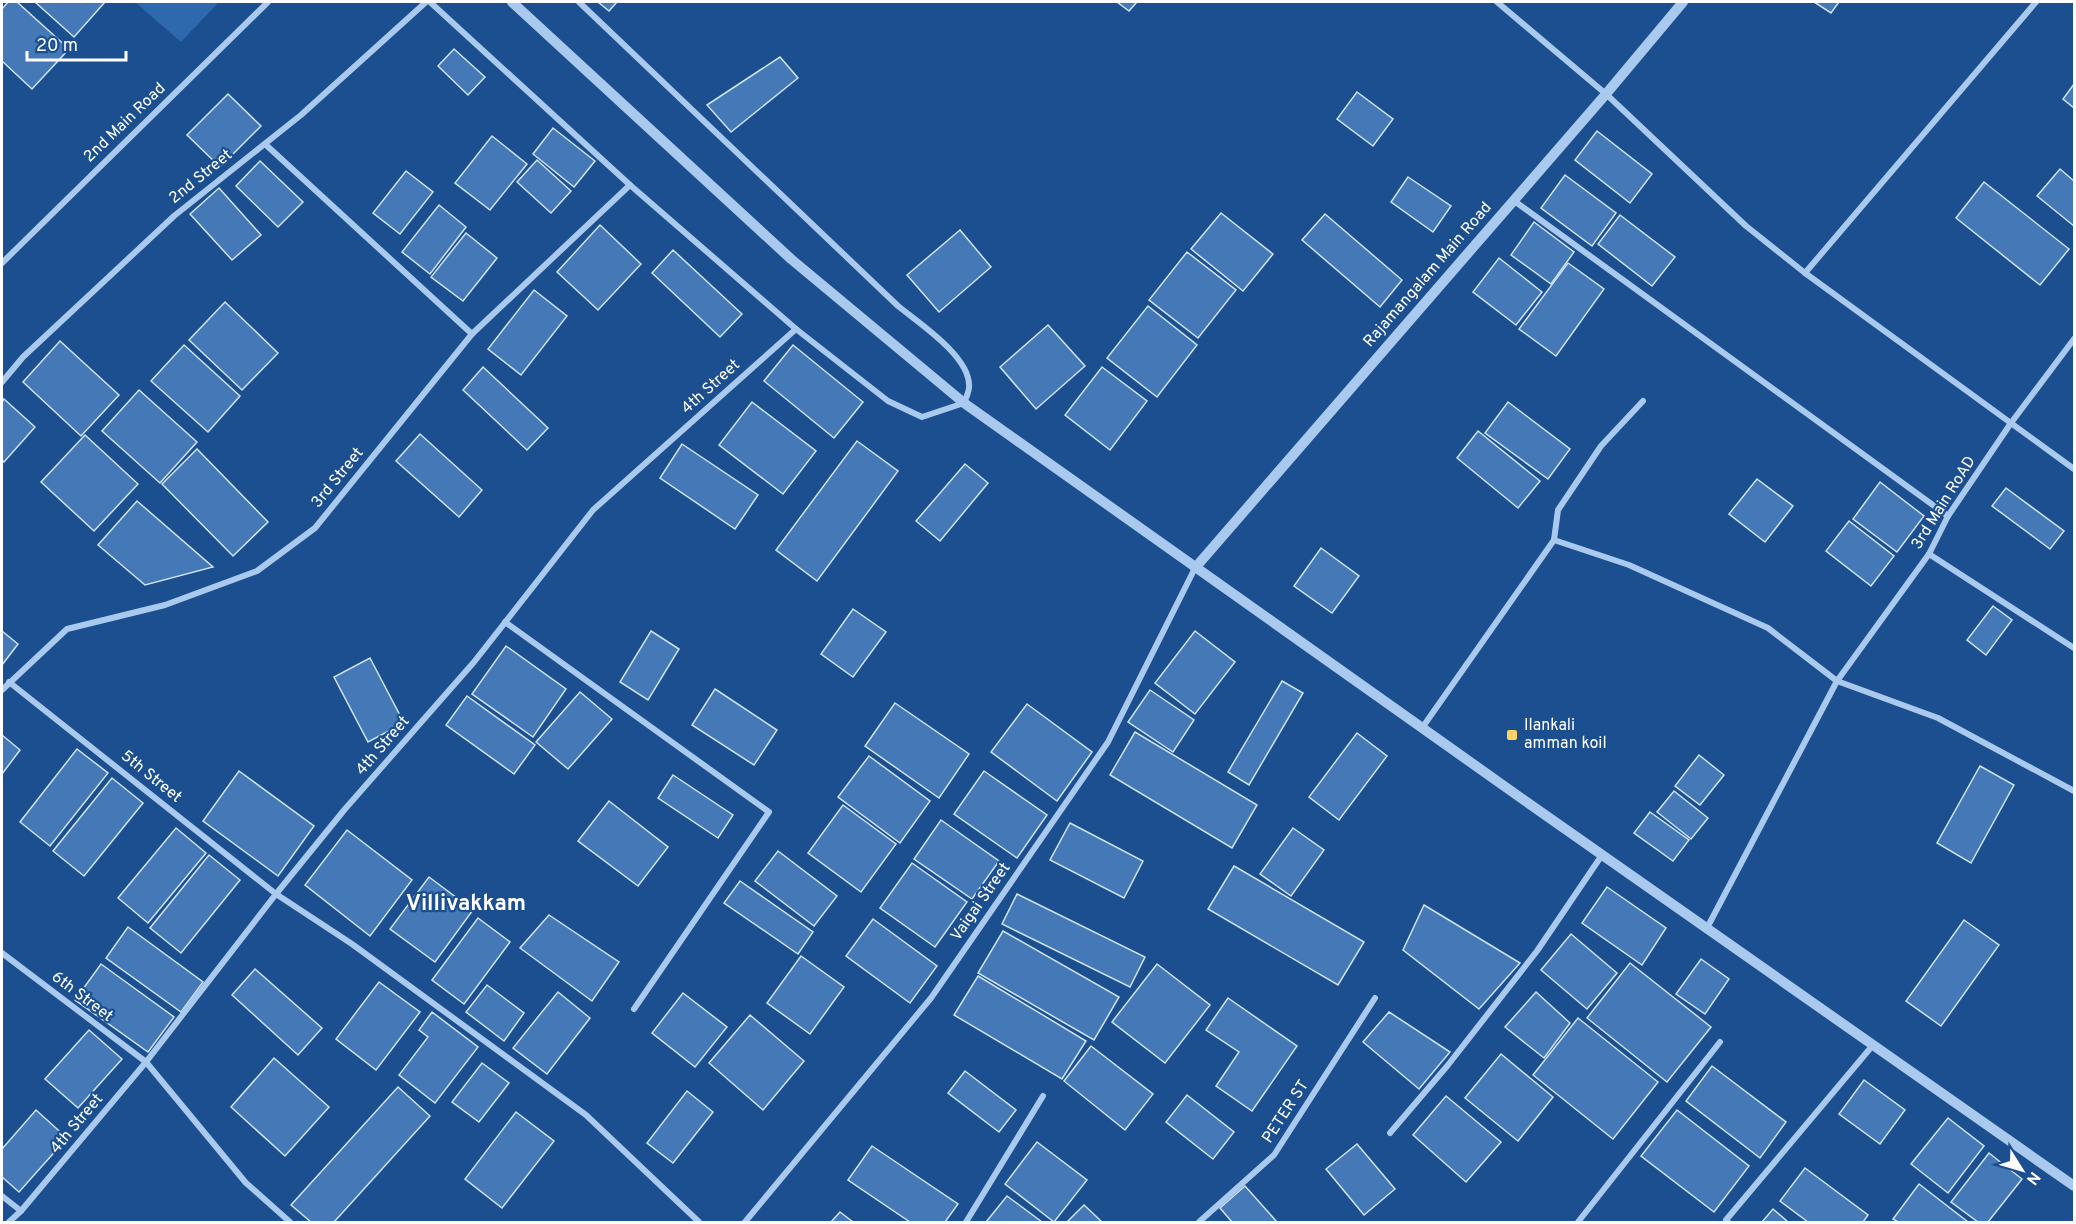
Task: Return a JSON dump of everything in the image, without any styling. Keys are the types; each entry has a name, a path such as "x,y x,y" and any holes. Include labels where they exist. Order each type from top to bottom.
{"street":[{"name":"2nd Main Road","path":"2,263 268,2"},
{"name":"2nd Street","path":"2,382 23,357 174,216 301,115 428,2"},
{"path":"428,2 630,185 796,329 888,401 922,417 964,403"},
{"path":"512,2 791,259 964,403 2074,1186"},
{"path":"579,2 898,306 950,347 965,372 969,385 964,403"},
{"path":"1497,2 1606,94 1746,226 1806,273 2074,469"},
{"name":"Rajamangalam Main Road","path":"1195,568 1683,2"},
{"path":"1806,273 2036,2"},
{"path":"265,144 472,334"},
{"name":"3rd Street","path":"2,690 67,629 165,605 257,571 315,528 472,334 630,185"},
{"path":"1513,200 1948,516"},
{"name":"4th Street","path":"9,1222 21,1211 146,1062 276,894 345,809 474,662 593,510 796,329"},
{"name":"3rd Main RoAD","path":"1707,928 1837,681 1929,554 1948,516 2011,423 2074,339"},
{"path":"1422,728 1554,540 1558,510 1601,446 1643,401"},
{"path":"1554,540 1629,565 1768,628 1837,681 1938,718 2074,791"},
{"path":"1929,554 2074,648"},
{"name":"Vaigai Street","path":"745,1222 931,998 1108,742 1195,568"},
{"path":"505,622 769,812 634,1009"},
{"name":"5th Street","path":"9,682 276,894 351,944 586,1115 699,1222"},
{"path":"1390,1133 1448,1065 1537,951 1602,855"},
{"name":"6th Street","path":"2,953 146,1062 246,1184 290,1222"},
{"name":"PETER ST","path":"1199,1222 1274,1155 1375,998"},
{"path":"1578,1222 1720,1042"},
{"path":"1728,1222 1726,1220 1873,1045"},
{"path":"966,1222 1043,1096"},
{"path":"2,1196 21,1211"}],"shaded area":[{"path":"135,2 219,2 181,42"}],"building":[{"path":"8,2 17,2 69,49 32,89 2,61 2,9"},
{"path":"35,2 105,2 74,37"},
{"path":"598,2 617,2 609,11"},
{"path":"1117,2 1137,2 1129,11"},
{"path":"1814,2 1839,2 1831,13"},
{"path":"454,49 485,77 468,95 438,66"},
{"path":"780,57 798,78 731,132 707,105"},
{"path":"2074,84 2074,108 2063,99"},
{"path":"1357,92 1393,119 1373,146 1337,119"},
{"path":"228,94 261,126 220,167 187,135"},
{"path":"553,128 595,161 574,187 533,154"},
{"path":"1597,131 1652,174 1630,203 1575,160"},
{"path":"492,136 527,164 490,210 455,183"},
{"path":"537,160 571,191 551,213 517,182"},
{"path":"260,161 303,202 278,227 236,186"},
{"path":"2060,169 2074,181 2074,226 2037,196"},
{"path":"406,171 433,192 400,234 373,213"},
{"path":"1565,175 1616,213 1592,246 1541,208"},
{"path":"1408,177 1451,206 1433,232 1391,202"},
{"path":"1984,182 2069,249 2040,285 1956,218"},
{"path":"219,188 261,235 232,260 190,214"},
{"path":"439,205 466,227 430,274 402,252"},
{"path":"1221,213 1273,254 1243,291 1191,249"},
{"path":"1325,214 1402,280 1380,307 1302,240"},
{"path":"1620,215 1675,257 1652,286 1598,244"},
{"path":"1534,222 1574,252 1551,284 1511,255"},
{"path":"600,225 641,264 598,310 557,272"},
{"path":"960,230 991,267 939,312 907,275"},
{"path":"466,233 497,258 463,301 431,277"},
{"path":"673,250 742,314 720,337 652,273"},
{"path":"1187,252 1236,290 1198,338 1149,300"},
{"path":"1499,258 1542,292 1516,325 1473,292"},
{"path":"1568,263 1604,289 1556,356 1519,329"},
{"path":"534,290 567,316 521,375 488,349"},
{"path":"225,302 278,353 242,390 189,340"},
{"path":"1148,306 1197,345 1157,397 1107,358"},
{"path":"1048,325 1085,366 1036,409 1000,367"},
{"path":"60,341 119,395 81,436 23,382"},
{"path":"184,345 240,396 208,432 151,381"},
{"path":"793,345 863,402 834,438 764,381"},
{"path":"483,367 548,428 527,450 463,390"},
{"path":"1102,367 1147,401 1110,450 1065,415"},
{"path":"139,390 197,442 160,483 102,431"},
{"path":"4,399 35,427 4,462 2,460 2,402"},
{"path":"752,402 816,451 783,494 719,445"},
{"path":"1508,402 1570,449 1548,479 1485,433"},
{"path":"1478,431 1540,481 1518,508 1457,458"},
{"path":"420,434 482,490 459,517 396,461"},
{"path":"85,435 138,484 94,531 41,482"},
{"path":"857,441 898,471 817,581 776,550"},
{"path":"682,444 758,495 735,529 660,478"},
{"path":"197,449 268,522 233,556 162,484"},
{"path":"965,464 988,483 940,541 916,521"},
{"path":"1757,479 1793,506 1765,542 1729,514"},
{"path":"1880,482 1924,516 1897,552 1853,519"},
{"path":"2006,488 2064,531 2050,549 1992,506"},
{"path":"137,501 213,567 145,585 98,545"},
{"path":"1849,521 1894,556 1871,586 1826,551"},
{"path":"1321,548 1359,576 1332,613 1294,586"},
{"path":"1993,606 2012,620 1986,655 1967,640"},
{"path":"853,609 886,632 853,677 821,654"},
{"path":"2,631 18,644 2,665"},
{"path":"651,631 679,649 648,700 620,682"},
{"path":"1195,631 1235,662 1195,714 1155,683"},
{"path":"506,646 566,689 533,737 472,694"},
{"path":"370,658 404,723 368,742 334,677"},
{"path":"1282,681 1303,693 1249,785 1228,772"},
{"path":"715,689 777,730 754,765 692,725"},
{"path":"1150,690 1194,720 1173,752 1128,722"},
{"path":"580,692 612,719 568,769 536,742"},
{"path":"467,696 535,745 514,774 446,725"},
{"path":"895,703 969,754 939,798 865,746"},
{"path":"1027,704 1092,752 1057,801 991,752"},
{"path":"1135,732 1257,805 1232,848 1110,775"},
{"path":"1357,733 1387,756 1339,820 1309,797"},
{"path":"2,735 20,750 2,774"},
{"path":"77,749 108,773 50,846 20,822"},
{"path":"1699,755 1724,775 1700,805 1675,786"},
{"path":"869,756 930,801 900,843 838,797"},
{"path":"1980,766 2014,785 1971,863 1937,843"},
{"path":"239,771 314,826 278,876 203,821"},
{"path":"984,771 1047,815 1017,858 954,814"},
{"path":"673,775 733,815 718,838 658,798"},
{"path":"112,778 143,803 84,876 53,851"},
{"path":"1674,791 1708,818 1691,839 1657,812"},
{"path":"609,801 668,847 638,886 578,841"},
{"path":"843,805 896,844 861,892 808,853"},
{"path":"1650,812 1689,840 1673,861 1634,833"},
{"path":"941,820 999,861 972,899 914,859"},
{"path":"1070,823 1143,861 1124,898 1050,860"},
{"path":"176,828 206,853 148,923 118,898"},
{"path":"1293,828 1324,850 1291,896 1260,874"},
{"path":"347,830 412,880 370,936 305,885"},
{"path":"778,851 837,896 814,926 755,881"},
{"path":"209,855 240,880 181,953 150,928"},
{"path":"912,863 967,902 935,947 880,908"},
{"path":"1234,866 1364,942 1338,985 1208,909"},
{"path":"429,877 473,910 435,962 390,929"},
{"path":"740,881 813,932 798,954 724,903"},
{"path":"1607,887 1666,928 1642,965 1582,923"},
{"path":"1017,894 1145,957 1130,987 1002,924"},
{"path":"1424,905 1520,963 1479,1009 1403,950"},
{"path":"549,915 619,962 592,1001 520,948"},
{"path":"478,918 510,942 464,1004 432,980"},
{"path":"873,919 937,966 910,1003 846,956"},
{"path":"1964,920 1999,945 1941,1026 1906,1001"},
{"path":"128,927 203,982 181,1012 106,958"},
{"path":"1003,931 1119,997 1094,1040 978,973"},
{"path":"1571,934 1617,973 1587,1009 1541,970"},
{"path":"801,956 844,987 810,1034 767,1003"},
{"path":"1701,959 1729,979 1705,1014 1676,994"},
{"path":"1630,963 1711,1027 1667,1082 1587,1018"},
{"path":"101,964 174,1017 148,1052 75,1000"},
{"path":"1157,964 1210,1005 1165,1063 1112,1022"},
{"path":"255,969 322,1028 298,1055 232,995"},
{"path":"978,976 1086,1041 1062,1079 954,1015"},
{"path":"379,982 420,1012 376,1070 336,1039"},
{"path":"487,985 524,1013 504,1041 466,1012"},
{"path":"558,992 590,1018 547,1074 513,1048"},
{"path":"1536,992 1570,1023 1544,1058 1505,1027"},
{"path":"683,993 727,1027 695,1067 652,1033"},
{"path":"1228,998 1297,1046 1252,1111 1216,1086 1239,1052 1206,1030"},
{"path":"432,1012 478,1047 435,1103 399,1075 428,1037 419,1030"},
{"path":"1389,1012 1450,1052 1419,1089 1363,1042"},
{"path":"750,1015 804,1061 763,1110 709,1063"},
{"path":"1578,1018 1658,1082 1613,1139 1533,1075"},
{"path":"89,1030 122,1059 78,1108 45,1079"},
{"path":"1091,1046 1153,1094 1125,1130 1064,1081"},
{"path":"1501,1054 1553,1097 1518,1141 1465,1098"},
{"path":"274,1058 329,1107 285,1156 231,1107"},
{"path":"482,1063 509,1083 479,1122 452,1102"},
{"path":"1712,1066 1786,1122 1760,1158 1686,1101"},
{"path":"965,1071 1016,1110 999,1132 948,1093"},
{"path":"1864,1080 1905,1110 1880,1144 1839,1114"},
{"path":"398,1087 430,1116 334,1222 311,1222 291,1205"},
{"path":"687,1091 713,1112 673,1163 647,1143"},
{"path":"1187,1095 1234,1132 1213,1159 1166,1122"},
{"path":"1446,1096 1501,1142 1466,1182 1413,1135"},
{"path":"36,1110 67,1138 19,1192 2,1177 2,1149"},
{"path":"1677,1110 1749,1166 1714,1212 1641,1156"},
{"path":"516,1112 554,1141 502,1208 465,1179"},
{"path":"1948,1118 1984,1146 1948,1193 1911,1164"},
{"path":"1037,1142 1087,1180 1054,1222 1005,1184"},
{"path":"1357,1144 1395,1189 1364,1215 1326,1169"},
{"path":"872,1146 958,1204 945,1222 910,1222 848,1180"},
{"path":"1989,1153 2022,1179 1988,1222 1978,1222 1951,1202"},
{"path":"1805,1168 1868,1215 1863,1222 1808,1222 1780,1201"},
{"path":"1919,1184 1968,1222 1898,1222 1893,1219"},
{"path":"1245,1186 1277,1222 1232,1222 1220,1208"},
{"path":"1007,1196 1042,1222 986,1222"},
{"path":"1084,1205 1102,1222 1067,1222"},
{"path":"1773,1209 1788,1222 1762,1222"},
{"path":"840,1212 853,1222 831,1222"}],"place":[{"name":"Ilankali amman koil","path":"1512,735"}],"district":[{"name":"Villivakkam","path":"466,904"}]}
